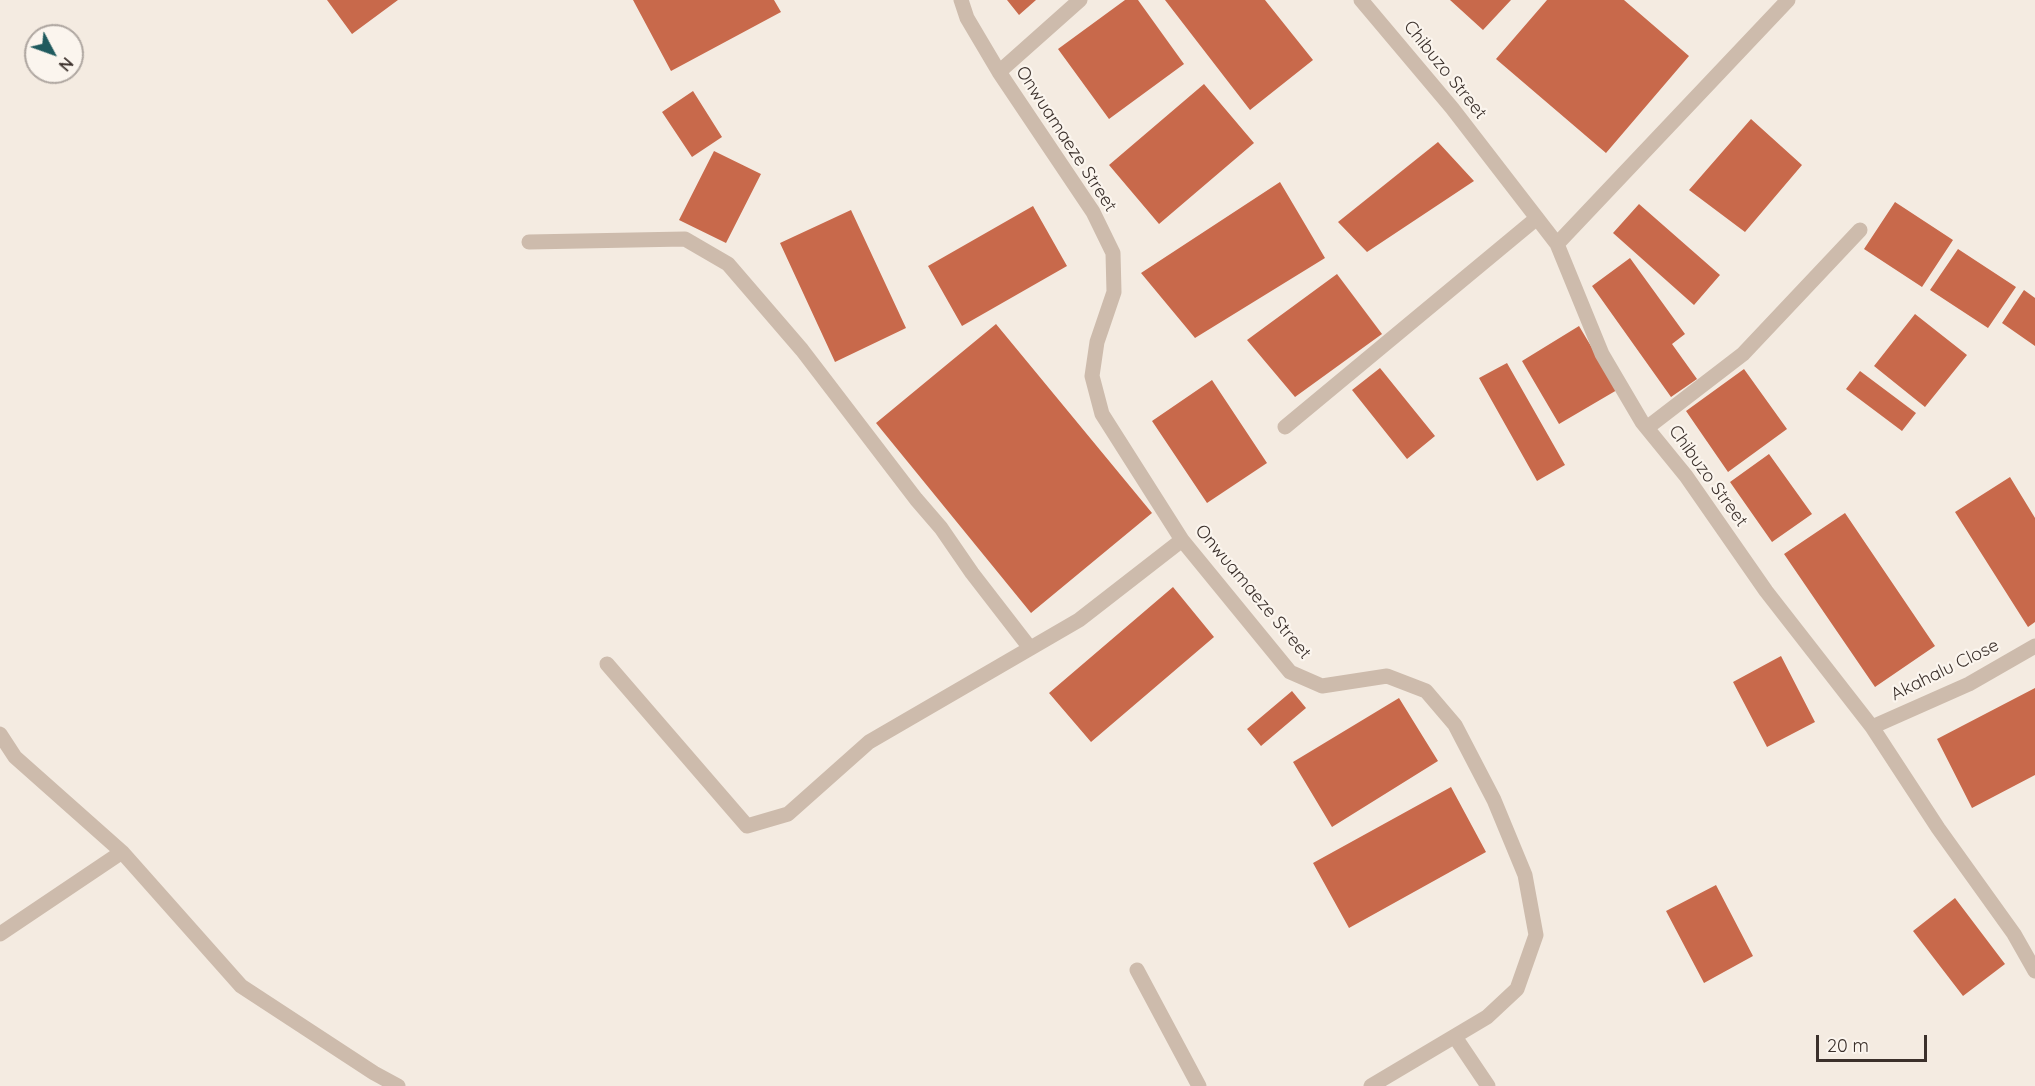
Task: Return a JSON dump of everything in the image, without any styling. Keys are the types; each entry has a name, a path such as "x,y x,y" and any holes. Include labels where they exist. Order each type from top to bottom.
{"street":[{"name":"Onwuamaeze Street","path":"961,0 968,18 999,72 1093,212 1113,253 1114,292 1096,342 1092,376 1102,414 1182,540 1290,672 1322,686 1387,676 1426,691 1455,725 1494,800 1525,875 1536,935 1517,989 1487,1017 1371,1086"},
{"path":"999,72 1080,0"},
{"name":"Chibuzo Street","path":"1361,0 1452,108 1557,244 1602,354 1642,422 1686,476 1766,591 1872,727 1938,828 2014,934 2035,971"},
{"path":"1557,244 1788,0"},
{"path":"1285,427 1538,218"},
{"path":"1648,427 1743,354 1860,230"},
{"path":"529,242 685,239 728,264 802,350 916,499 941,528 972,573 1030,648"},
{"path":"608,664 747,826 788,814 869,742 1079,620 1182,540"},
{"name":"Akahalu Close","path":"1872,727 1969,684 2035,646"},
{"path":"0,734 15,757 122,852 241,986 374,1073 398,1086"},
{"path":"0,934 122,852"},
{"path":"1137,970 1199,1086"},
{"path":"1455,1037 1488,1086"}],"building":[{"path":"327,0 398,0 352,34"},
{"path":"633,0 774,0 781,12 671,71"},
{"path":"1007,0 1036,0 1019,15"},
{"path":"1125,0 1138,0 1184,64 1109,119 1058,49"},
{"path":"1165,0 1265,0 1313,60 1250,110"},
{"path":"1450,0 1511,0 1483,30"},
{"path":"1547,0 1624,0 1689,56 1606,153 1496,59"},
{"path":"1204,84 1254,143 1159,224 1109,165"},
{"path":"693,91 722,137 692,157 662,112"},
{"path":"1751,119 1802,165 1745,232 1689,190"},
{"path":"1438,142 1474,181 1367,252 1338,222"},
{"path":"714,151 761,174 726,243 679,220"},
{"path":"1280,182 1325,258 1195,338 1141,273"},
{"path":"1895,202 1953,240 1922,287 1864,249"},
{"path":"1639,204 1720,275 1694,305 1613,233"},
{"path":"1033,206 1067,266 962,326 928,266"},
{"path":"851,210 906,328 835,362 780,243"},
{"path":"1958,249 2016,287 1988,328 1930,290"},
{"path":"1630,258 1685,334 1672,344 1697,379 1671,397 1592,286"},
{"path":"1337,274 1382,334 1295,397 1247,340"},
{"path":"2024,290 2035,298 2035,346 2002,323"},
{"path":"1915,314 1967,355 1925,407 1874,366"},
{"path":"996,324 1152,513 1031,613 876,423"},
{"path":"1579,326 1617,390 1559,424 1522,361"},
{"path":"1507,363 1565,465 1537,481 1479,378"},
{"path":"1380,368 1435,436 1407,459 1352,390"},
{"path":"1744,369 1787,429 1728,472 1686,411"},
{"path":"1860,371 1916,413 1902,431 1846,389"},
{"path":"1212,380 1267,463 1207,503 1152,421"},
{"path":"1769,454 1812,514 1772,542 1730,482"},
{"path":"2010,477 2035,518 2035,622 2028,627 1955,512"},
{"path":"1845,513 1935,646 1875,687 1784,554"},
{"path":"1173,587 1214,637 1091,742 1049,693"},
{"path":"1781,656 1815,722 1767,747 1733,682"},
{"path":"2035,688 2035,775 1972,808 1937,739"},
{"path":"1292,691 1306,708 1261,746 1247,729"},
{"path":"1399,698 1438,761 1332,827 1293,762"},
{"path":"1451,787 1486,852 1349,928 1313,863"},
{"path":"1716,885 1753,956 1704,983 1666,911"},
{"path":"1955,898 2005,964 1963,996 1913,931"}]}
